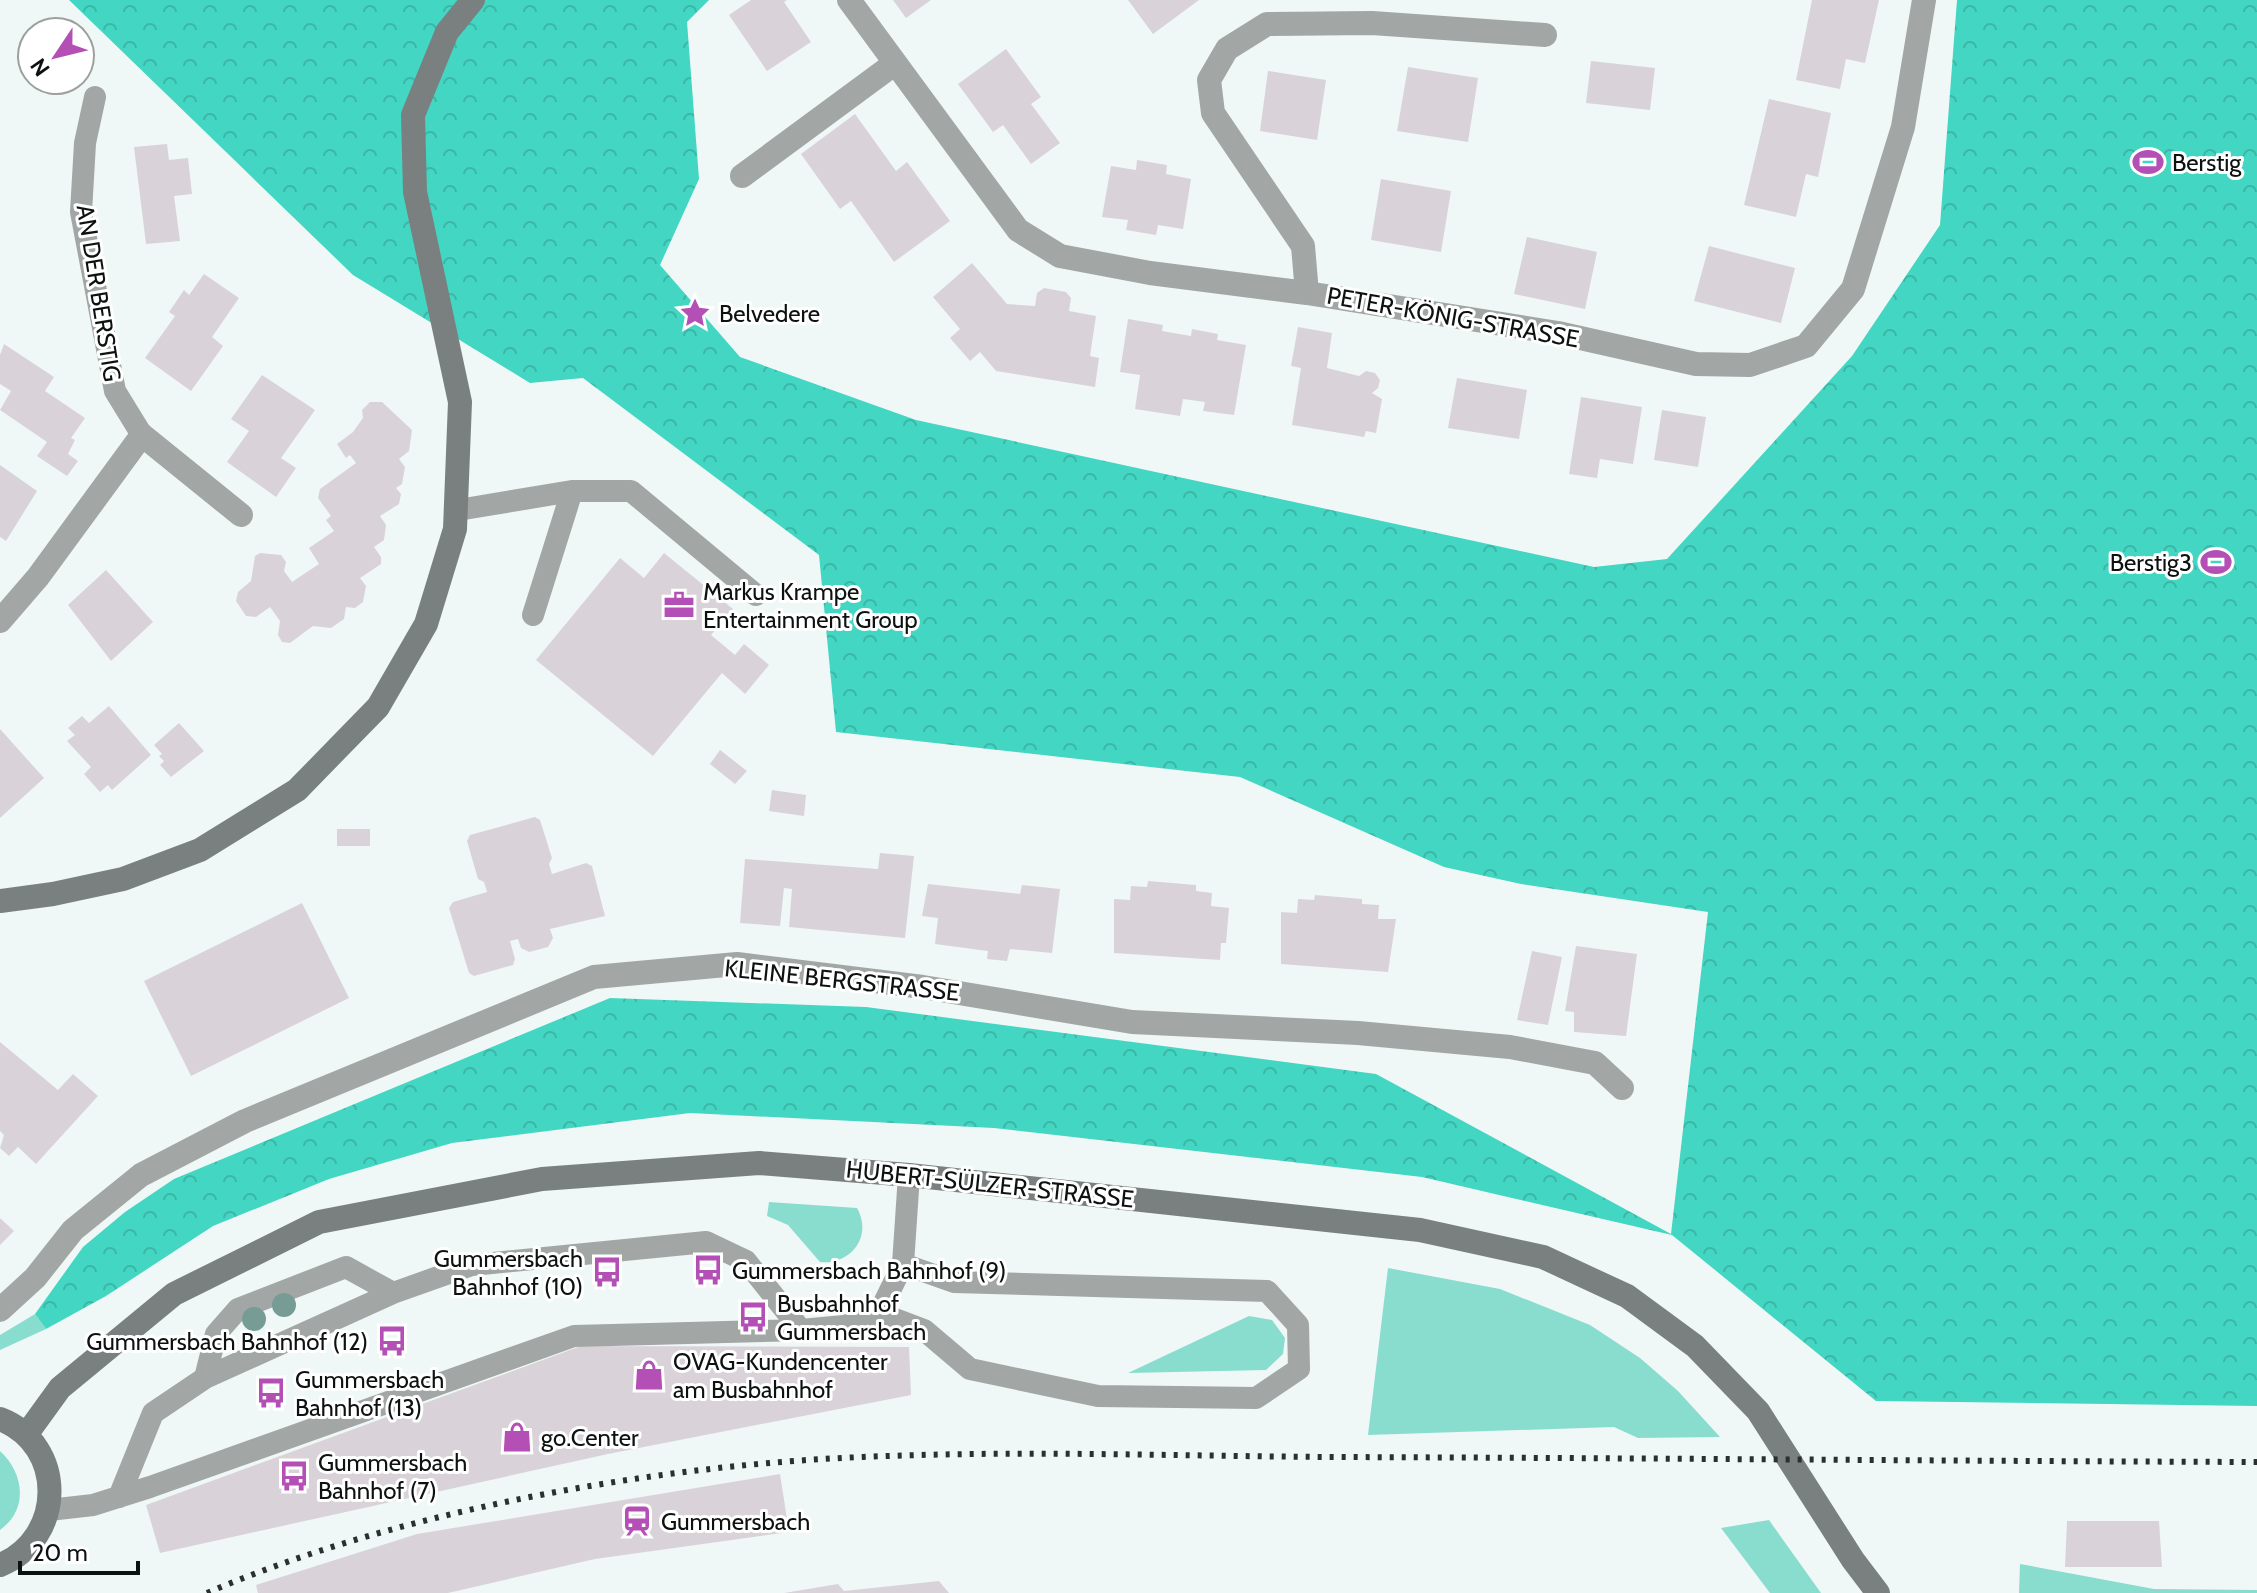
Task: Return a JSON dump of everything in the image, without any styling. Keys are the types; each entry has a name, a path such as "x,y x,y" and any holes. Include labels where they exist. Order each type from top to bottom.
{"street":[{"path":"0,901 53,894 123,879 187,855 297,790 378,707 426,624 458,510 460,402 415,192 413,115 447,32 473,0"},
{"name":"PETER-KÖNIG-STRASSE","path":"849,0 1018,230 1060,256 1150,273 1307,293 1558,333 1696,364 1750,365 1806,346 1853,289 1903,127 1924,0"},
{"path":"1307,293 1303,246 1213,113 1209,80 1227,49 1267,24 1372,23 1545,35"},
{"path":"742,176 894,64"},
{"path":"0,621 38,577 142,435"},
{"name":"AN DER BERSTIG","path":"142,435 241,515"},
{"name":"KLEINE BERGSTRASSE","path":"0,1310 35,1278 73,1230 141,1175 245,1121 594,977 737,964 923,987 1132,1022 1358,1033 1510,1047 1595,1063 1622,1088"},
{"name":"HUBERT-SÜLZER-STRASSE","path":"26,1435 60,1388 174,1294 319,1222 542,1179 759,1163 909,1175 1420,1230 1543,1257 1627,1296 1695,1346 1758,1411 1853,1560 1878,1593"},
{"path":"0,1419 26,1435 48,1469 49,1510 35,1540 24,1552 0,1565"}],"lane":[{"name":"AN DER BERSTIG","path":"95,97 85,143 81,212 115,391 142,435"},
{"path":"458,510 572,491 631,491 756,595"},
{"path":"533,615 572,491"},
{"path":"879,1313 903,1264 909,1175"},
{"path":"119,1497 153,1413 205,1378 393,1293 472,1265 706,1242 746,1261 801,1330"},
{"path":"49,1510 93,1505 119,1497 574,1336 801,1330 844,1326 879,1313 924,1330 970,1369 1098,1396 1256,1398 1299,1369 1298,1325 1267,1291 954,1282 903,1264"},
{"path":"205,1378 216,1334 238,1309 346,1267 393,1293"}],"green space":[{"path":"69,0 709,0 687,22 699,179 660,265 740,357 916,420 1594,567 1667,559 1852,356 1940,225 1957,0 2257,0 2257,1406 1876,1401 1672,1235 1422,1177 994,1128 690,1113 452,1143 329,1179 213,1226 106,1296 46,1329 35,1314 83,1247 125,1212 174,1179 610,998 866,1007 1376,1074 1671,1234 1708,912 1521,884 1444,867 1240,777 836,732 819,555 583,378 530,383 353,275 96,26 96,16 86,16"},
{"path":"769,1202 857,1208 862,1229 856,1247 841,1259 820,1262 788,1225 767,1216"},
{"path":"1388,1268 1500,1289 1590,1325 1640,1358 1678,1391 1720,1437 1638,1438 1614,1427 1368,1435"},
{"path":"35,1314 46,1329 0,1350 0,1335"},
{"path":"1249,1316 1272,1320 1285,1338 1283,1354 1266,1370 1128,1373"},
{"path":"0,1451 14,1470 20,1491 16,1512 0,1530"},
{"path":"1769,1520 1821,1593 1770,1593 1721,1528"},
{"path":"2020,1564 2154,1589 2257,1590 2257,1593 2019,1593"}],"building":[{"path":"751,0 787,0 784,2 811,42 767,71 729,15"},
{"path":"893,0 931,0 906,18"},
{"path":"1128,0 1199,0 1153,34"},
{"path":"1812,0 1879,0 1865,63 1846,59 1840,89 1796,80"},
{"path":"1006,49 1041,97 1031,104 1060,143 1031,164 1003,125 993,132 958,84"},
{"path":"1591,61 1655,68 1650,110 1586,103"},
{"path":"1408,67 1478,78 1468,142 1397,131"},
{"path":"1268,71 1326,80 1317,140 1260,131"},
{"path":"1769,99 1831,113 1818,177 1806,174 1796,217 1744,205"},
{"path":"855,114 896,171 907,162 950,221 894,262 851,201 840,209 801,154"},
{"path":"167,144 169,160 188,158 192,194 174,196 180,241 146,244 134,147"},
{"path":"1137,160 1167,165 1166,174 1191,179 1183,229 1158,225 1156,235 1126,230 1128,220 1102,217 1111,166 1136,170"},
{"path":"1381,179 1451,191 1441,252 1371,240"},
{"path":"1527,237 1597,252 1585,309 1514,294"},
{"path":"1709,246 1795,268 1781,323 1694,301"},
{"path":"972,263 1007,304 1035,306 1037,293 1044,288 1066,292 1071,298 1069,311 1096,316 1090,356 1099,358 1095,387 996,371 980,352 970,361 950,338 960,329 933,297"},
{"path":"204,274 239,298 212,337 223,346 191,391 145,358 175,316 169,312 184,290 189,295"},
{"path":"1128,319 1163,325 1162,331 1191,336 1192,329 1218,334 1217,340 1246,345 1234,415 1203,411 1205,402 1183,399 1180,416 1135,409 1140,375 1120,372"},
{"path":"1298,327 1332,333 1327,368 1359,376 1366,371 1375,373 1380,380 1378,388 1372,393 1382,399 1376,433 1366,431 1364,437 1292,425 1301,368 1291,366"},
{"path":"4,344 54,377 45,391 85,418 71,438 75,440 68,454 78,461 67,476 37,456 47,442 0,410 11,391 0,384 0,355"},
{"path":"262,375 315,410 281,458 296,468 276,497 227,462 249,431 231,419"},
{"path":"1457,378 1527,390 1519,439 1448,428"},
{"path":"1581,397 1642,407 1633,464 1600,459 1597,478 1569,474"},
{"path":"370,402 382,402 412,430 409,451 399,459 405,467 402,484 396,488 401,494 399,504 380,516 386,525 384,540 374,547 381,557 381,564 360,578 366,586 363,602 355,608 346,607 344,619 331,628 313,626 290,643 282,642 278,635 280,621 270,607 256,617 246,616 236,601 238,592 251,581 255,556 260,553 281,555 286,562 284,571 292,582 319,564 309,548 334,531 326,520 331,516 318,498 320,489 356,463 350,455 346,458 337,444 353,432 363,418 362,410"},
{"path":"1662,410 1706,417 1698,467 1654,460"},
{"path":"0,465 37,491 6,541 0,537"},
{"path":"664,553 733,609 711,635 735,655 744,644 769,665 745,694 722,673 653,756 536,660 620,558 644,578"},
{"path":"106,570 153,622 111,661 68,605"},
{"path":"109,706 151,755 112,790 108,785 100,792 84,774 91,767 67,741 75,735 68,728 82,716 89,723"},
{"path":"179,723 204,751 171,777 160,765 164,761 159,756 162,754 154,745"},
{"path":"0,729 44,778 0,818"},
{"path":"720,750 747,771 735,784 710,764"},
{"path":"772,790 806,795 804,816 769,811"},
{"path":"535,817 540,820 552,858 549,864 552,874 586,863 592,866 605,916 550,929 553,938 548,947 529,952 521,948 518,939 510,941 515,959 513,965 474,976 469,973 449,908 453,902 487,892 484,882 478,879 467,841 470,835"},
{"path":"337,829 370,829 370,846 337,846"},
{"path":"880,853 914,856 905,938 789,927 792,889 784,888 780,926 740,923 745,859 878,869"},
{"path":"1148,881 1196,885 1196,891 1212,893 1211,906 1229,908 1226,943 1221,943 1220,960 1114,953 1114,899 1130,900 1131,886 1147,887"},
{"path":"928,884 1020,894 1022,885 1060,889 1052,953 1010,949 1007,961 987,959 988,951 935,944 938,918 922,916"},
{"path":"1315,895 1362,899 1362,904 1379,905 1378,919 1396,919 1388,972 1281,964 1281,912 1297,913 1298,899 1314,900"},
{"path":"302,903 349,998 191,1076 144,981"},
{"path":"1576,946 1637,954 1626,1036 1574,1032 1574,1012 1565,1011"},
{"path":"1532,951 1562,957 1548,1025 1517,1020"},
{"path":"0,1042 58,1090 73,1074 98,1096 36,1164 18,1147 9,1156 0,1148 4,1135 0,1131"},
{"path":"0,1218 14,1231 0,1245"},
{"path":"581,1346 909,1347 911,1395 608,1454 160,1553 146,1505"},
{"path":"780,1474 789,1532 595,1559 448,1593 258,1593 256,1585 417,1534"},
{"path":"2067,1521 2159,1521 2162,1567 2065,1567"},
{"path":"939,1581 949,1593 784,1593 838,1584 844,1591"}],"railway":[{"path":"207,1593 277,1565 352,1541 509,1501 669,1474 823,1459 1014,1454 2257,1462"}],"place":[{"name":"Berstig","path":"2148,162"},
{"name":"Belvedere","path":"695,313"},
{"name":"Berstig3","path":"2216,562"},
{"name":"Markus Krampe Entertainment Group","path":"679,605"},
{"name":"Gummersbach Bahnhof (9)","path":"708,1270"},
{"name":"Gummersbach Bahnhof (10)","path":"607,1272"},
{"name":"Busbahnhof Gummersbach","path":"753,1317"},
{"name":"Gummersbach Bahnhof (12)","path":"392,1341"},
{"name":"OVAG-Kundencenter am Busbahnhof","path":"649,1375"},
{"name":"Gummersbach Bahnhof (13)","path":"271,1393"},
{"name":"go.Center","path":"517,1437"},
{"name":"Gummersbach Bahnhof (7)","path":"294,1476"},
{"name":"Gummersbach","path":"637,1521"}]}
